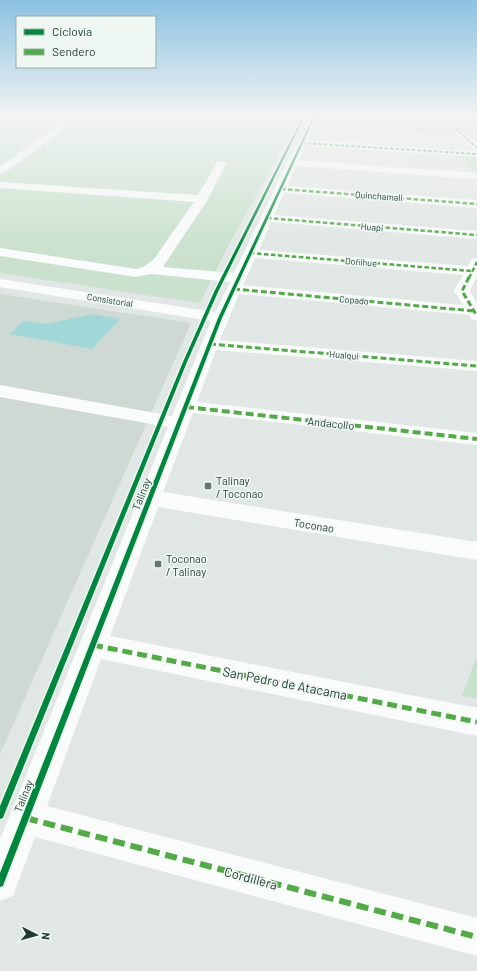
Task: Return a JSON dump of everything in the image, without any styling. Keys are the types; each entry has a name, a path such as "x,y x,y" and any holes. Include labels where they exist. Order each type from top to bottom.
{"street":[{"path":"0,171 12,162"},
{"path":"293,163 477,176"},
{"name":"Talinay","path":"0,883 220,318 293,163"},
{"path":"150,270 157,266 162,259 202,198 221,164"},
{"path":"0,185 202,198"},
{"name":"Quinchamali","path":"280,189 477,204"},
{"name":"Huapi","path":"267,218 477,235"},
{"name":"Copado","path":"0,252 136,273 150,270 237,283 476,313"},
{"name":"Doñihue","path":"250,253 475,268"},
{"path":"475,268 462,291 476,313"},
{"name":"Consistorial","path":"0,283 220,318"},
{"name":"Hualqui","path":"210,344 477,366"},
{"name":"Andacollo","path":"0,391 183,415 477,439"},
{"name":"Toconao","path":"150,498 477,551"},
{"name":"San Pedro de Atacama","path":"93,645 477,722"},
{"name":"Cordillera","path":"26,818 477,937"}],"shaded area":[{"path":"0,294 191,323 0,754"}],"green space":[{"path":"0,162 275,162 227,248 200,303 0,273"},
{"path":"465,162 477,162 477,174"},
{"path":"477,655 477,699 462,696"}],"water":[{"path":"93,314 120,319 92,349 9,334 24,321 47,324"}],"marked path":[{"path":"281,189 477,204"},
{"path":"267,218 477,235"},
{"path":"250,253 471,271"},
{"path":"477,262 462,291 477,316"},
{"path":"234,289 474,311"},
{"path":"210,344 477,366"},
{"path":"186,407 477,439"},
{"path":"93,645 477,722"},
{"path":"26,818 477,937"}],"cycle path":[{"path":"0,815 185,362 216,292 281,162"},
{"path":"0,883 220,318 293,162"}],"place":[{"name":"Talinay / Toconao","path":"208,486"},
{"name":"Toconao / Talinay","path":"158,564"}]}
